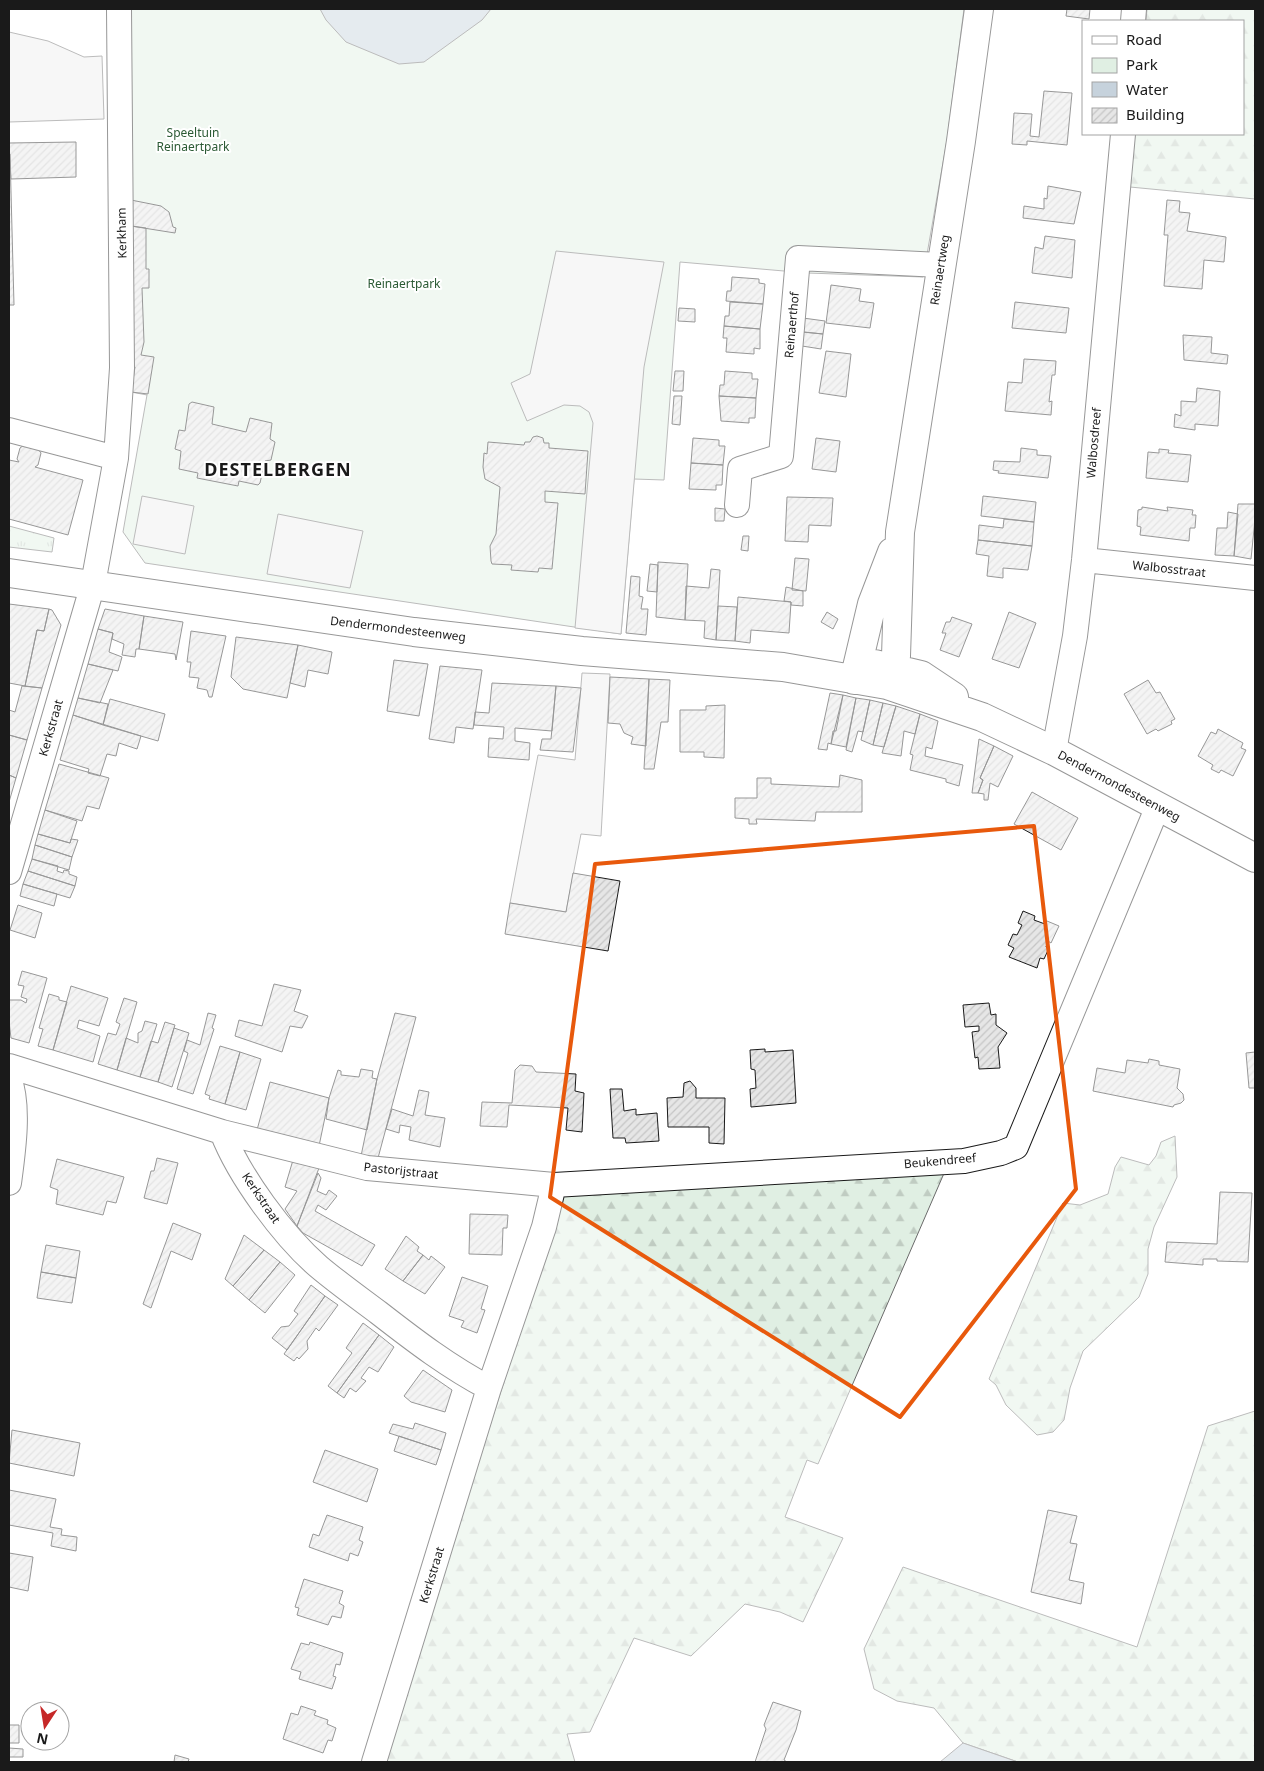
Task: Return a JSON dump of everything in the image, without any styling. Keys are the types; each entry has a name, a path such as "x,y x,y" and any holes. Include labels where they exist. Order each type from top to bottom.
{"main road":[{"name":"Reinaertweg","path":"890,676 898,634 900,532 940,265 961,141 979,9"},
{"name":"Reinaertweg","path":"857,671 872,604 900,532"},
{"name":"Dendermondesteenweg","path":"9,573 430,634 582,651 789,668 824,662 857,671 890,676 982,716 1054,751 1255,858"}],"street":[{"name":"Kerkham","path":"93,584 116,458 122,368 119,9"},
{"name":"Walbosdreef","path":"1054,751 1075,636 1084,560 1123,135"},
{"name":"Reinaerthof","path":"737,504 740,469 780,456 798,258 940,265"},
{"path":"9,430 116,458"},
{"name":"Walbosstraat","path":"1084,560 1255,578"},
{"name":"Kerkstraat","path":"9,872 93,584"},
{"name":"Beukendreef","path":"554,1185 964,1161 1001,1153 1016,1147 1158,806"},
{"path":"9,1066 222,1132"},
{"path":"9,1078 12,1086 14,1122 9,1183"},
{"name":"Kerkstraat","path":"222,1132 229,1150 285,1233 318,1266 421,1346 457,1371 489,1388"},
{"name":"Pastorijstraat","path":"222,1132 367,1168 554,1185"},
{"name":"Kerkstraat","path":"374,1762 489,1388 544,1226 554,1185"}],"highlighted area":[{"path":"1034,826 1076,1189 900,1417 550,1197 595,864"}],"green space":[{"name":"Reinaertpark","path":"129,9 964,9 947,140 923,277 807,273 680,262 664,480 634,479 621,634 145,563 123,532 147,395 131,392"},
{"path":"1147,9 1255,9 1255,199 1130,187 1135,135 1244,135 1244,20 1146,20"},
{"path":"9,526 54,538 52,552 9,547"},
{"path":"1175,1136 1177,1177 1154,1227 1148,1249 1148,1274 1139,1297 1083,1351 1070,1388 1064,1420 1053,1432 1037,1435 1006,1405 996,1385 989,1379 1063,1203 1080,1205 1108,1194 1115,1167 1121,1157 1149,1165 1156,1156 1161,1142"},
{"path":"945,1171 818,1464 807,1460 785,1517 843,1538 803,1622 780,1612 745,1604 691,1656 634,1638 590,1732 567,1734 575,1762 383,1762 564,1193"},
{"path":"1255,1411 1255,1762 1018,1762 963,1743 934,1708 897,1701 874,1689 864,1649 903,1567 1137,1647 1208,1426"}],"shaded area":[{"path":"9,32 48,41 84,57 102,56 104,119 9,122"},
{"path":"556,251 664,262 644,367 621,634 575,628 593,423 589,412 580,406 564,405 527,421 511,383 530,374"},
{"path":"142,496 194,506 185,554 133,544"},
{"path":"278,514 363,531 350,588 267,574"},
{"path":"582,673 610,674 601,836 581,834 566,912 510,903 538,755 575,760"}],"water":[{"path":"320,9 491,9 482,20 424,62 399,64 346,42 326,20"},
{"path":"963,1743 1018,1762 940,1762"}],"building":[{"path":"1067,9 1090,9 1089,19 1066,16"},
{"path":"1044,91 1072,93 1067,145 1027,141 1027,145 1012,144 1014,113 1032,114 1030,136 1039,137"},
{"path":"76,142 76,177 11,179 9,143"},
{"path":"10,154 14,305 9,305"},
{"path":"1048,186 1081,192 1074,224 1023,218 1024,206 1044,209 1044,198 1047,199"},
{"path":"131,200 161,206 169,212 173,227 176,228 175,233 131,226"},
{"path":"1167,200 1180,201 1179,212 1190,213 1187,231 1226,237 1224,262 1204,260 1202,289 1164,286 1168,235 1164,235"},
{"path":"131,226 146,228 146,269 149,269 149,288 142,288 144,342 141,355 154,357 148,394 131,392 135,367 130,367"},
{"path":"1045,236 1075,240 1072,278 1032,273 1035,247 1043,249"},
{"path":"732,277 759,279 759,283 765,284 763,304 726,301 727,291 731,291"},
{"path":"831,285 861,289 859,301 874,303 870,328 826,323"},
{"path":"730,302 763,304 760,329 724,326 725,316 729,316"},
{"path":"1015,302 1069,308 1066,333 1012,328"},
{"path":"679,308 695,309 695,322 678,321"},
{"path":"803,318 825,321 823,334 803,332"},
{"path":"724,326 760,329 760,349 754,348 754,354 726,352 727,338 723,338"},
{"path":"803,332 823,334 821,349 802,346"},
{"path":"1183,335 1212,337 1211,353 1228,355 1227,364 1184,360"},
{"path":"826,351 851,354 846,397 819,393"},
{"path":"1024,359 1056,361 1055,375 1052,375 1049,402 1052,401 1051,415 1005,411 1008,382 1022,383"},
{"path":"675,371 684,371 683,391 673,391"},
{"path":"725,371 752,373 752,379 758,379 756,398 719,396 720,385 724,385"},
{"path":"1197,388 1220,391 1218,426 1195,424 1195,430 1174,427 1175,414 1181,416 1181,401 1196,402"},
{"path":"674,396 682,396 680,425 672,424"},
{"path":"719,396 756,398 755,418 749,418 749,423 721,421"},
{"path":"192,402 214,407 212,424 246,432 250,418 272,423 270,439 275,442 271,460 265,461 258,485 239,481 238,486 197,478 198,473 179,469 181,451 175,449 179,430 185,431 189,404"},
{"path":"533,437 543,438 544,443 549,443 549,448 588,451 585,494 545,491 545,502 558,503 552,569 539,568 538,572 511,570 512,565 492,564 491,561 490,546 496,534 500,487 485,479 483,467 484,453 487,454 488,442 524,445 525,442 530,442"},
{"path":"693,438 719,440 719,446 725,446 723,465 691,463"},
{"path":"816,438 840,441 836,472 812,469"},
{"path":"24,445 38,449 41,453 38,465 35,467 83,480 68,535 9,519 9,460 19,462 17,459 20,448"},
{"path":"1021,448 1037,450 1037,455 1051,456 1048,478 998,473 999,471 993,470 994,461 1020,462"},
{"path":"1159,449 1169,450 1168,453 1191,455 1188,482 1146,478 1148,452 1159,453"},
{"path":"691,463 723,465 722,485 716,485 716,490 689,489"},
{"path":"983,496 1036,502 1034,522 981,516"},
{"path":"787,497 833,498 831,526 809,525 808,542 785,541"},
{"path":"1238,504 1255,504 1251,559 1234,556"},
{"path":"1142,507 1168,511 1167,507 1193,510 1192,515 1196,515 1195,528 1190,528 1189,541 1140,535 1141,527 1137,526 1138,510 1142,509"},
{"path":"715,508 725,509 724,521 715,521"},
{"path":"1228,512 1238,514 1234,556 1215,555 1217,528 1227,528"},
{"path":"1004,519 1034,522 1032,546 978,540 979,525 1003,528"},
{"path":"743,536 749,536 748,551 741,550"},
{"path":"978,540 1032,546 1028,570 1003,568 1003,578 987,576 989,556 976,554"},
{"path":"795,558 809,559 806,591 792,590"},
{"path":"658,562 688,564 685,620 656,617"},
{"path":"650,564 658,565 657,592 647,591"},
{"path":"711,569 720,570 716,640 704,638 705,621 685,620 686,586 709,588"},
{"path":"631,576 640,577 639,596 643,597 641,609 648,609 646,635 626,633"},
{"path":"786,587 803,591 803,606 791,605 791,602 784,601"},
{"path":"738,597 791,602 789,633 751,630 750,643 735,641"},
{"path":"9,604 49,609 44,631 37,630 25,686 9,683"},
{"path":"718,606 737,607 735,641 716,640"},
{"path":"49,609 52,610 61,625 42,688 25,686 37,630 44,631"},
{"path":"105,609 144,616 139,649 136,649 135,657 122,655 124,644 112,639 113,633 98,629"},
{"path":"827,612 838,619 833,629 821,622"},
{"path":"1009,612 1036,623 1019,668 992,659"},
{"path":"144,616 183,622 176,660 175,654 139,649"},
{"path":"952,617 972,624 959,657 940,650 946,633 942,633 946,622 950,622"},
{"path":"98,629 113,633 109,652 122,657 118,671 88,664"},
{"path":"191,631 226,636 212,697 209,697 207,690 197,688 199,678 189,677 191,662 187,662"},
{"path":"236,637 298,645 287,698 243,689 231,677"},
{"path":"298,645 332,652 328,674 308,670 305,687 290,683"},
{"path":"394,660 428,664 419,716 387,711"},
{"path":"88,664 113,670 100,703 78,698"},
{"path":"440,666 482,670 473,729 456,727 454,743 429,739"},
{"path":"610,677 649,679 646,746 631,744 633,737 624,733 620,724 608,723"},
{"path":"649,679 670,680 668,722 661,722 654,769 644,769"},
{"path":"1148,680 1156,693 1160,692 1175,719 1171,721 1172,724 1147,734 1124,694"},
{"path":"492,683 556,686 552,731 515,728 515,741 530,743 529,760 488,757 489,738 503,739 504,727 474,725 475,712 489,713"},
{"path":"22,686 42,688 27,740 9,735 9,710 15,712"},
{"path":"556,686 581,688 573,752 540,750 542,739 551,739"},
{"path":"830,693 843,695 836,731 833,731 831,744 828,743 827,750 818,749"},
{"path":"843,695 856,698 846,747 831,744"},
{"path":"78,698 108,704 103,725 73,715"},
{"path":"856,698 870,700 863,732 858,731 852,752 846,750"},
{"path":"110,699 165,714 158,741 103,725"},
{"path":"870,700 883,703 873,745 861,740"},
{"path":"883,703 896,706 884,747 873,745"},
{"path":"725,705 724,758 704,757 704,752 680,752 680,710 706,710 706,706"},
{"path":"896,706 920,714 915,734 904,731 901,756 882,753"},
{"path":"920,714 938,721 932,749 926,747 925,756 963,765 959,786 946,782 946,779 910,770 913,755 910,754"},
{"path":"73,715 141,736 137,749 119,743 116,756 107,754 100,776 88,773 89,769 60,760"},
{"path":"1218,729 1243,743 1241,748 1246,750 1233,776 1221,770 1219,773 1211,769 1213,765 1198,756 1211,732 1216,734"},
{"path":"9,735 27,740 16,778 9,775"},
{"path":"979,739 994,746 980,778 983,780 978,793 972,793"},
{"path":"994,746 1013,756 998,787 990,783 988,800 984,800 984,794 978,793 983,780 980,778"},
{"path":"59,764 109,778 99,809 87,806 82,821 45,810"},
{"path":"9,775 16,778 9,802"},
{"path":"840,775 862,780 862,812 816,812 815,821 756,819 757,824 749,824 749,819 735,818 735,798 757,798 757,778 771,778 771,784 839,787"},
{"path":"1032,792 1078,818 1061,850 1014,824"},
{"path":"45,810 77,821 70,843 38,834"},
{"path":"38,834 70,843 71,839 78,840 72,857 35,845"},
{"path":"35,845 72,857 69,870 32,859"},
{"path":"32,859 58,866 57,871 63,873 64,870 69,871 69,874 77,877 75,886 28,871"},
{"path":"28,871 75,886 70,898 23,884"},
{"path":"573,873 620,881 608,951 505,934 510,903 566,912"},
{"path":"23,884 57,894 54,906 20,896"},
{"path":"18,905 42,913 35,938 10,930"},
{"path":"1023,911 1035,916 1034,920 1045,924 1047,921 1059,926 1051,943 1048,941 1046,947 1049,948 1044,959 1040,958 1037,968 1009,957 1014,948 1008,945 1013,934 1017,935 1022,925 1018,923"},
{"path":"22,971 47,978 29,1043 11,1038 9,1021 9,1000 21,1000 26,1003 27,999 21,997 24,986 18,985"},
{"path":"274,984 301,990 294,1011 308,1016 302,1028 290,1026 282,1052 235,1036 239,1020 262,1026"},
{"path":"71,986 108,998 99,1026 79,1020 77,1028 100,1036 93,1062 53,1050"},
{"path":"49,994 67,1002 53,1050 38,1046 43,1029 39,1028"},
{"path":"124,998 137,1002 117,1070 98,1064 108,1033 116,1035 120,1024 116,1022"},
{"path":"989,1003 991,1015 996,1014 996,1025 1007,1033 998,1047 1000,1068 979,1069 978,1057 975,1058 972,1032 979,1031 979,1026 965,1027 963,1005"},
{"path":"208,1013 216,1015 212,1028 214,1029 193,1094 177,1089 188,1053 184,1051 187,1040 200,1045"},
{"path":"395,1013 416,1017 378,1158 361,1156 377,1079"},
{"path":"145,1021 157,1024 140,1077 117,1070 126,1038 138,1043 138,1033 142,1031"},
{"path":"165,1022 175,1025 158,1082 140,1077 151,1041 158,1043"},
{"path":"174,1028 189,1033 172,1087 158,1082"},
{"path":"220,1046 240,1052 225,1104 209,1099 210,1096 205,1094"},
{"path":"765,1049 765,1052 793,1050 796,1103 751,1107 750,1089 756,1088 755,1070 751,1069 750,1050"},
{"path":"240,1052 261,1059 246,1110 225,1104"},
{"path":"1255,1052 1255,1088 1249,1088 1246,1053"},
{"path":"1149,1059 1159,1061 1159,1065 1180,1069 1177,1088 1183,1094 1184,1100 1181,1103 1173,1107 1093,1091 1097,1068 1125,1073 1127,1060 1148,1063"},
{"path":"520,1065 532,1066 536,1072 576,1074 575,1091 584,1093 582,1132 566,1130 568,1108 509,1105 507,1127 480,1126 482,1102 512,1103 515,1070"},
{"path":"361,1069 373,1071 372,1078 377,1079 367,1130 326,1119 329,1098 338,1070 341,1071 341,1075 359,1077"},
{"path":"690,1081 696,1088 696,1098 725,1098 724,1144 709,1143 709,1127 668,1127 667,1098 683,1097 684,1083"},
{"path":"270,1082 329,1098 319,1146 257,1130"},
{"path":"610,1089 622,1089 624,1111 636,1109 636,1115 657,1113 659,1141 626,1143 625,1138 613,1138"},
{"path":"419,1090 429,1092 425,1115 445,1118 440,1147 409,1140 411,1127 400,1125 399,1133 386,1129 392,1109 413,1116"},
{"path":"157,1158 178,1163 167,1204 144,1198 151,1171 154,1171"},
{"path":"57,1159 124,1177 116,1203 107,1201 103,1215 56,1204 58,1190 50,1187"},
{"path":"293,1160 319,1168 297,1226 285,1209 297,1191 285,1187"},
{"path":"318,1173 321,1178 317,1191 326,1195 329,1190 337,1196 326,1210 318,1205 315,1211 375,1245 362,1266 303,1233 297,1226"},
{"path":"1220,1192 1252,1193 1248,1262 1203,1259 1203,1265 1165,1262 1167,1242 1217,1244"},
{"path":"470,1214 508,1215 507,1228 503,1228 502,1255 469,1254"},
{"path":"173,1223 201,1234 192,1260 171,1251 151,1308 143,1304"},
{"path":"244,1235 264,1250 233,1286 225,1279"},
{"path":"406,1236 419,1247 417,1251 423,1255 403,1281 385,1269"},
{"path":"46,1245 80,1251 76,1278 41,1272"},
{"path":"264,1250 280,1262 249,1300 233,1286"},
{"path":"423,1255 429,1260 431,1256 445,1267 425,1294 403,1281"},
{"path":"280,1262 295,1275 265,1313 249,1300"},
{"path":"41,1272 76,1278 72,1303 37,1298"},
{"path":"462,1277 488,1286 481,1309 485,1310 477,1333 461,1327 464,1321 449,1316"},
{"path":"311,1285 325,1296 287,1350 272,1338 281,1327 289,1326 298,1314 294,1311"},
{"path":"325,1296 338,1305 319,1331 316,1328 307,1341 308,1349 299,1359 297,1357 294,1361 284,1354"},
{"path":"363,1323 379,1335 337,1393 328,1386 352,1353 346,1348"},
{"path":"379,1335 394,1347 378,1372 369,1367 361,1378 366,1381 356,1392 350,1388 344,1398 337,1393"},
{"path":"423,1370 452,1390 445,1412 411,1402 404,1396"},
{"path":"415,1423 446,1433 441,1450 389,1433 393,1424 413,1429"},
{"path":"12,1430 80,1443 74,1476 9,1463"},
{"path":"399,1436 441,1450 436,1465 394,1451"},
{"path":"325,1450 378,1469 367,1502 313,1482"},
{"path":"9,1490 56,1499 50,1527 62,1529 61,1535 77,1537 76,1551 51,1546 53,1533 9,1525"},
{"path":"1048,1510 1077,1516 1070,1543 1077,1544 1069,1580 1084,1583 1081,1604 1031,1592"},
{"path":"327,1515 363,1527 359,1540 363,1542 358,1556 350,1553 348,1561 309,1547 313,1534 319,1536"},
{"path":"9,1553 33,1557 28,1591 9,1587"},
{"path":"304,1579 343,1591 339,1603 344,1606 341,1618 332,1616 328,1625 297,1615 299,1608 295,1607"},
{"path":"310,1642 343,1653 340,1665 336,1664 333,1676 336,1677 332,1689 299,1679 301,1672 291,1669 301,1643 309,1645"},
{"path":"773,1702 801,1711 796,1730 784,1760 787,1762 755,1762 766,1729 764,1725"},
{"path":"301,1706 316,1711 314,1715 328,1720 327,1724 336,1728 332,1741 328,1740 323,1753 283,1739 291,1713 298,1715"},
{"path":"9,1725 19,1725 19,1743 9,1743"},
{"path":"9,1748 20,1749 20,1751 23,1751 23,1757 9,1757"},
{"path":"175,1755 189,1759 188,1762 174,1762"}],"district":[{"name":"DESTELBERGEN","path":"278,470"}],"park label":[{"name":"Speeltuin Reinaertpark","path":"193,140"}]}
